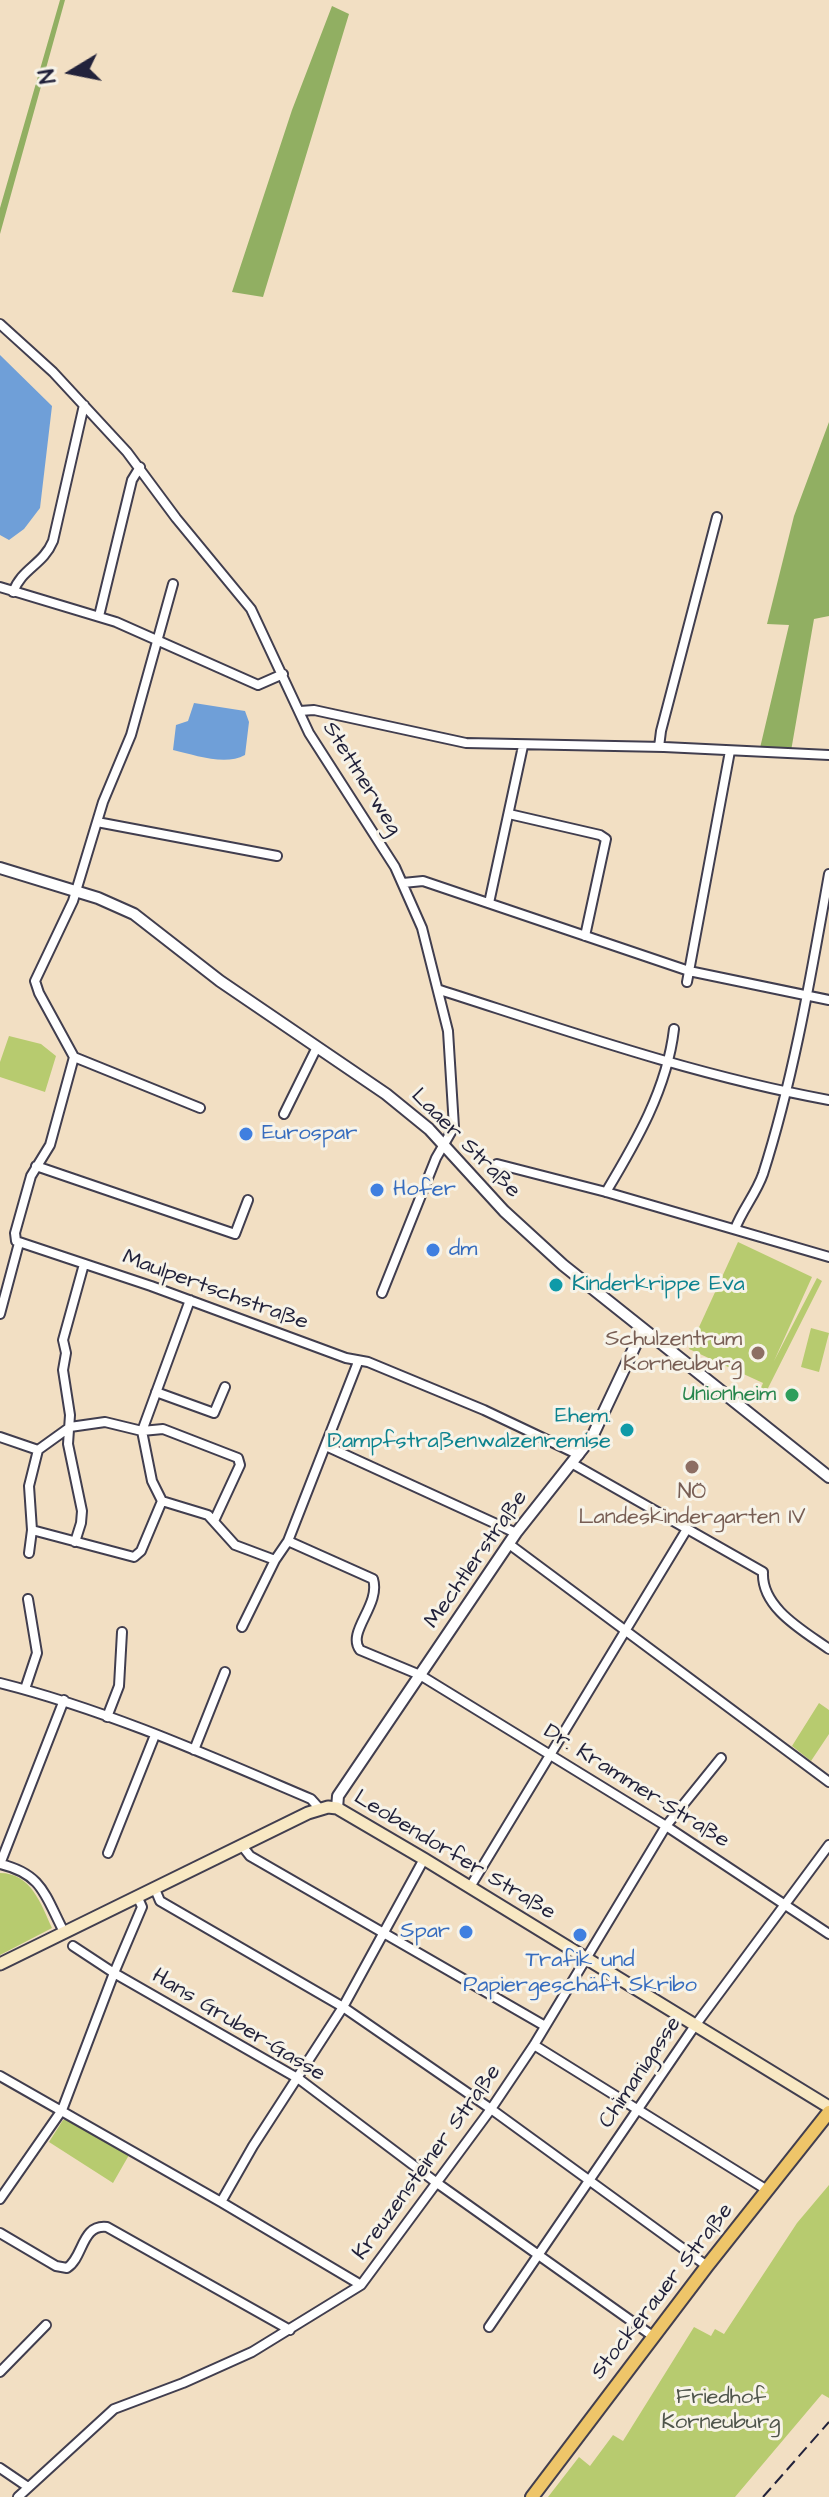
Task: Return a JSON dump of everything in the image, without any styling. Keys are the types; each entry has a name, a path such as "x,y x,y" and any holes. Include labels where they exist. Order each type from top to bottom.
{"main road":[{"name":"Leobendorfer Straße","path":"0,1964 320,1809 337,1808 829,2110"},
{"name":"Stockerauer Straße","path":"532,2497 703,2264 767,2190 829,2110"}],"street":[{"name":"Stettnerweg","path":"0,324 53,372 140,467 184,528 251,609 318,749 380,841 403,883 422,928 440,990 450,1046 454,1127 436,1158 382,1293"},
{"path":"13,592 20,575 39,562 51,546 84,405"},
{"path":"99,616 132,480 140,467"},
{"path":"659,747 717,517"},
{"path":"173,584 131,735 97,822 66,918 35,981 74,1057 200,1108"},
{"path":"0,587 99,616 258,685 283,674"},
{"path":"300,711 314,710 458,742 829,755"},
{"path":"489,903 523,746"},
{"path":"687,982 730,751"},
{"path":"509,814 606,839 585,936"},
{"path":"97,822 277,856"},
{"name":"Laaer Straße","path":"0,868 112,903 134,914 220,981 386,1094 445,1146 504,1211 563,1265 829,1477"},
{"path":"735,1229 762,1177 786,1092 829,874"},
{"path":"403,883 423,881 689,971 829,1000"},
{"path":"440,990 667,1062 829,1100"},
{"path":"606,1192 644,1126 672,1051 674,1029"},
{"path":"284,1114 317,1047"},
{"path":"0,1314 19,1243 15,1233 36,1166 50,1145 74,1057"},
{"path":"497,1164 606,1192 829,1257"},
{"path":"36,1166 235,1234 248,1200"},
{"name":"Maulpertschstraße","path":"19,1243 190,1300 358,1362 368,1362 484,1410 576,1460 596,1477 763,1572 765,1586 784,1616 829,1649"},
{"path":"75,1542 82,1511 68,1444 70,1427 63,1370 66,1353 63,1334 84,1264"},
{"path":"190,1300 142,1431 152,1481 162,1501 208,1515 235,1545 275,1560"},
{"name":"Mechtlerstraße","path":"337,1808 338,1796 516,1533 576,1460 601,1419 642,1331"},
{"path":"242,1627 275,1560 288,1541 358,1362"},
{"path":"156,1392 214,1413 225,1387"},
{"path":"29,1553 32,1530 28,1496 38,1450 70,1427 105,1422 142,1431 163,1429 239,1459 240,1465 214,1521"},
{"path":"0,1437 38,1450"},
{"path":"326,1446 516,1533"},
{"path":"32,1530 134,1557 141,1551 162,1501"},
{"path":"470,1887 687,1529"},
{"name":"Dr. Krammer-Straße","path":"288,1541 372,1578 375,1596 355,1637 360,1650 420,1675 666,1826 829,1934"},
{"path":"509,1544 829,1782"},
{"path":"25,1689 37,1653 28,1599"},
{"path":"107,1717 119,1686 122,1632"},
{"path":"194,1750 225,1672"},
{"path":"0,1683 64,1700 194,1750 311,1799 320,1809"},
{"path":"64,1700 0,1864 24,1871 37,1881 64,1932"},
{"path":"108,1853 155,1735"},
{"name":"Kreuzensteiner Straße","path":"18,2497 114,2409 252,2352 361,2285 491,2109 534,2045 666,1826 721,1758"},
{"name":"Chimanigasse","path":"489,2327 694,2027 829,1845"},
{"path":"243,1847 250,1856 545,2026"},
{"path":"221,2202 253,2146 343,2007 424,1859"},
{"path":"155,1889 160,1901 343,2007 491,2109 703,2264"},
{"path":"0,2199 62,2110 142,1907 138,1898"},
{"name":"Hans Gruber-Gasse","path":"73,1946 114,1973 299,2079 437,2183 650,2334"},
{"path":"534,2045 767,2190"},
{"path":"0,2076 361,2285"},
{"path":"0,2233 63,2268 74,2263 91,2230 107,2227 290,2330"},
{"path":"0,2372 46,2325"},
{"path":"0,2468 28,2487"}],"green space":[{"path":"60,0 65,0 0,234 0,208"},
{"path":"332,6 349,14 263,297 232,292 292,110"},
{"path":"829,422 829,616 814,619 791,751 760,748 789,625 767,624 794,516"},
{"path":"9,1036 41,1044 56,1056 45,1092 0,1077 0,1062"},
{"path":"738,1242 812,1277 774,1361 817,1278 822,1281 764,1396 759,1393 763,1383 689,1349"},
{"path":"811,1328 829,1333 819,1372 801,1367"},
{"path":"819,1703 829,1710 829,1734 811,1761 792,1746"},
{"path":"0,1873 11,1874 27,1884 39,1900 52,1928 0,1955"},
{"path":"69,2119 129,2155 113,2183 49,2142 63,2120"},
{"name":"Friedhof Korneuburg","path":"829,2185 829,2398 822,2394 735,2497 548,2497 579,2457 590,2466 613,2435 623,2441 694,2327 711,2336 715,2329 724,2334 797,2223"}],"water":[{"path":"0,355 52,406 40,508 24,529 9,540 0,535"},
{"path":"194,703 245,711 249,722 245,755 219,760 173,750 176,725 188,721"}],"railway":[{"path":"763,2497 829,2422"}],"place":[{"name":"Eurospar","path":"246,1134"},
{"name":"Hofer","path":"377,1190"},
{"name":"dm","path":"433,1250"},
{"name":"Kinderkrippe Eva","path":"556,1285"},
{"name":"Schulzentrum Korneuburg","path":"758,1353"},
{"name":"Unionheim","path":"792,1395"},
{"name":"Ehem. Dampfstraßenwalzenremise","path":"627,1430"},
{"name":"NÖ Landeskindergarten IV","path":"692,1467"},
{"name":"Spar","path":"466,1932"},
{"name":"Trafik und Papiergeschäft Skribo","path":"580,1935"}]}
